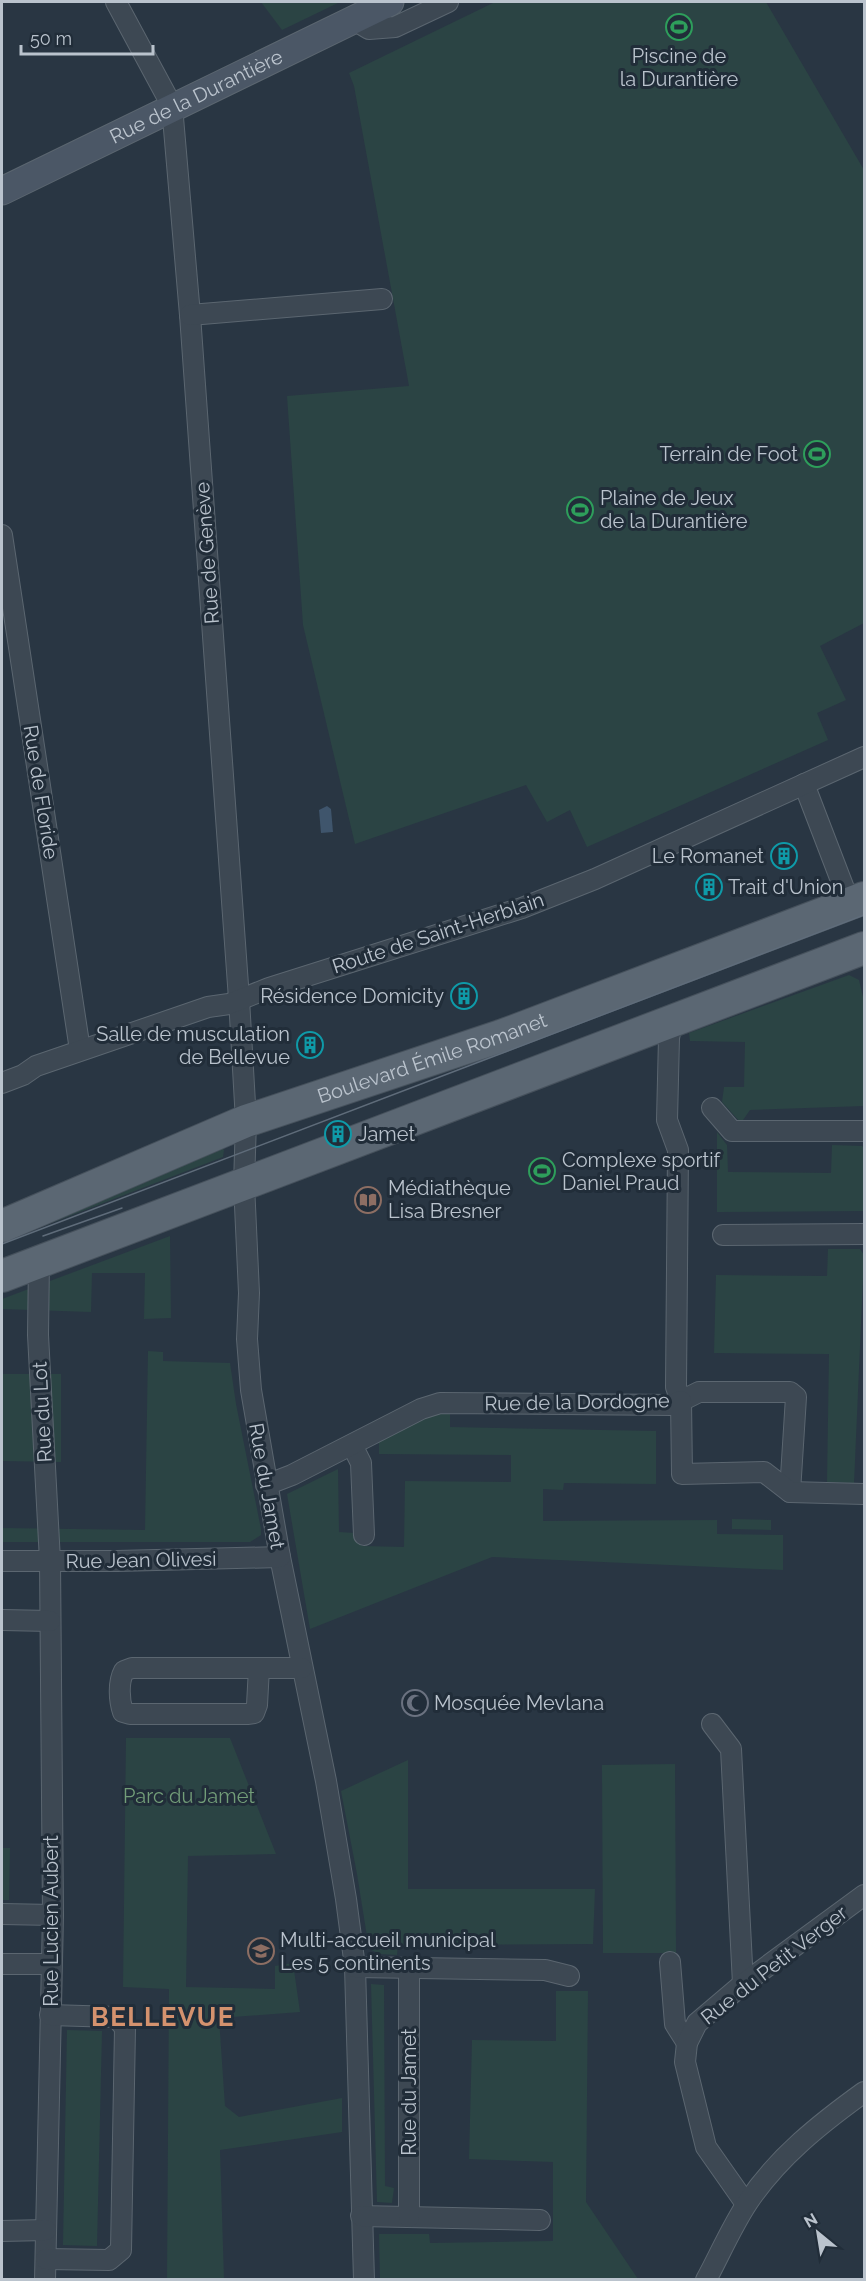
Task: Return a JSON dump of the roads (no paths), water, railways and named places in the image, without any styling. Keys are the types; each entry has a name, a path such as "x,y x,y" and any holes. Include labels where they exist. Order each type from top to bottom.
{"main road":[{"name":"Boulevard Émile Romanet","path":"2,1226 246,1121 501,1036 857,901"},
{"path":"2,1276 672,1023 864,948"}],"street":[{"path":"116,2 172,106"},
{"name":"Rue de la Durantière","path":"2,191 172,106 390,2"},
{"path":"354,20 369,29 395,27 448,2"},
{"name":"Rue de Genève","path":"172,106 190,315 239,999"},
{"path":"190,315 382,299"},
{"name":"Rue de Floride","path":"2,535 80,1050"},
{"name":"Route de Saint-Herblain","path":"2,1083 23,1075 36,1066 208,1006 229,1004 269,988 522,908 595,879 864,758"},
{"path":"804,784 857,901"},
{"name":"Rue du Jamet","path":"239,999 246,1121 244,1184 251,1390 266,1485 326,1781 355,1967 364,2280"},
{"path":"672,1023 669,1038 667,1120 678,1150 676,1387 681,1401 699,1392 790,1392 796,1397 790,1492 864,1494"},
{"path":"712,1108 732,1131 864,1131"},
{"path":"723,1235 864,1234"},
{"name":"Rue du Lot","path":"39,1262 38,1335 50,1562"},
{"name":"Rue de la Dordogne","path":"266,1485 286,1478 421,1409 441,1403 672,1405 681,1401 682,1474 764,1472 790,1492"},
{"path":"351,1445 361,1462 364,1535"},
{"name":"Rue Jean Olivesi","path":"2,1561 280,1557"},
{"name":"Rue Lucien Aubert","path":"45,2280 53,1916 50,1562"},
{"path":"2,1620 50,1621"},
{"path":"259,1668 257,1706 254,1713 130,1714 123,1712 121,1678 124,1671 132,1668 259,1668 302,1668"},
{"path":"712,1724 731,1749 743,1984"},
{"name":"Rue du Petit Verger","path":"746,2204 706,2147 685,2062 687,2043 697,2023 743,1984 864,1895"},
{"path":"2,1914 53,1916"},
{"path":"670,1962 675,2024 687,2043"},
{"path":"2,1964 51,1964"},
{"path":"355,1967 545,1970 569,1976"},
{"name":"Rue du Jamet","path":"409,1968 409,2217"},
{"path":"46,2259 109,2260 121,2250 125,2028 116,2017 51,2015"},
{"path":"706,2280 746,2204 777,2165 803,2139 864,2092"},
{"path":"361,2216 540,2220"},
{"path":"2,2231 46,2230"}],"water":[{"path":"327,806 331,809 333,832 321,833 319,810"}],"tram line":[{"path":"2,1244 864,915"},
{"path":"43,1236 122,1208"}],"place":[{"name":"Piscine de la Durantière","path":"679,27"},
{"name":"Terrain de Foot","path":"817,454"},
{"name":"Plaine de Jeux de la Durantière","path":"580,510"},
{"name":"Le Romanet","path":"784,856"},
{"name":"Trait d'Union","path":"709,887"},
{"name":"Résidence Domicity","path":"464,996"},
{"name":"Salle de musculation de Bellevue","path":"310,1045"},
{"name":"Jamet","path":"338,1134"},
{"name":"Complexe sportif Daniel Praud","path":"542,1171"},
{"name":"Médiathèque Lisa Bresner","path":"368,1200"},
{"name":"Mosquée Mevlana","path":"415,1703"},
{"name":"Multi-accueil municipal Les 5 continents","path":"261,1951"}],"district":[{"name":"BELLEVUE","path":"163,2017"}],"park label":[{"name":"Parc du Jamet","path":"189,1796"}]}
